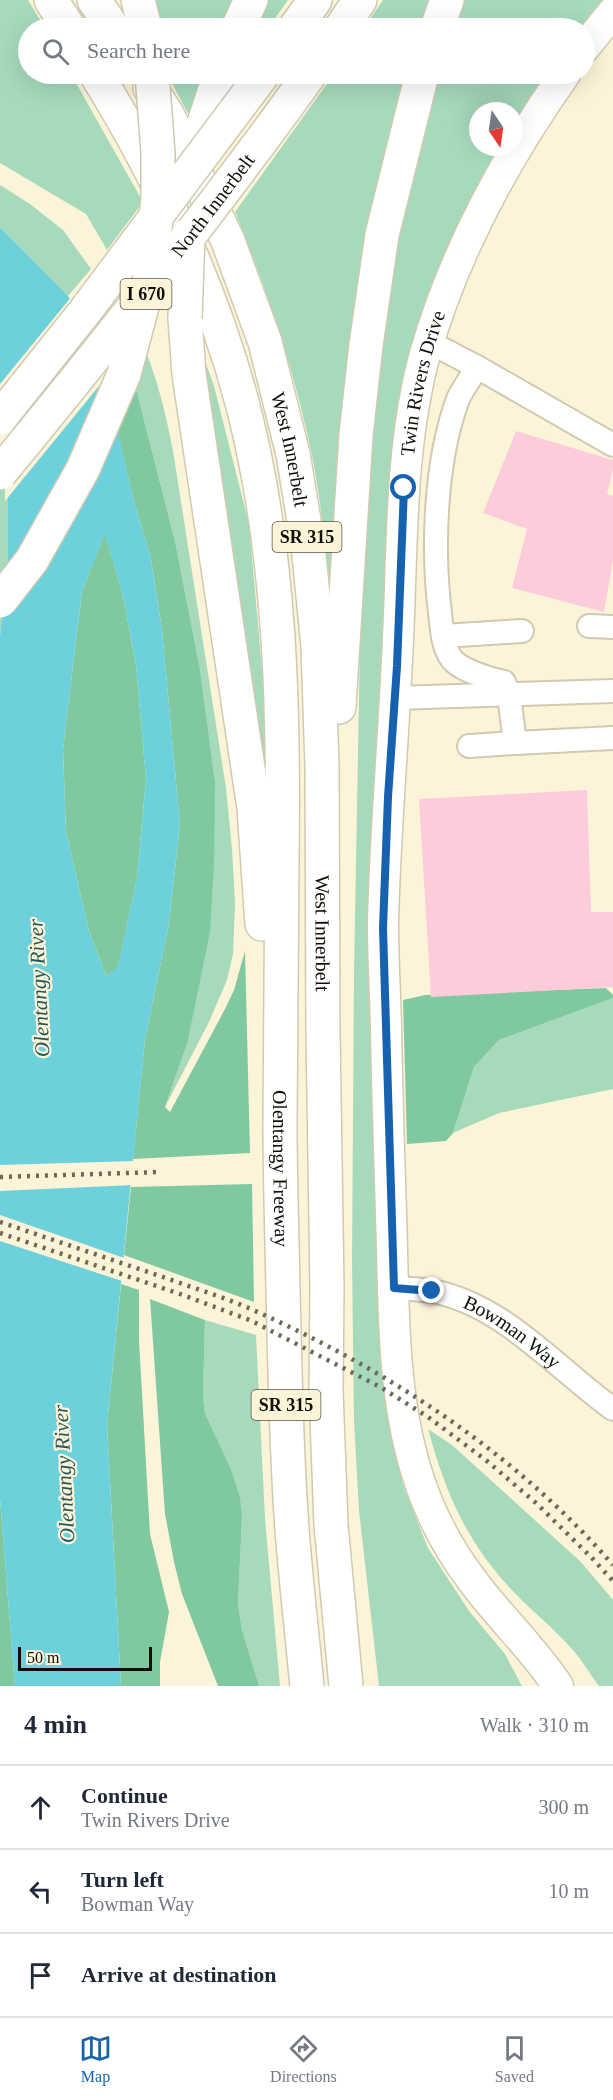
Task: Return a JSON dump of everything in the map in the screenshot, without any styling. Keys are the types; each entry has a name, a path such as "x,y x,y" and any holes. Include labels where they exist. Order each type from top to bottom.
{"highway":[{"path":"51,0 63,18"},
{"path":"94,0 106,18"},
{"path":"242,18 250,0"},
{"path":"302,18 315,0"},
{"path":"348,18 360,0"},
{"path":"441,18 447,0"},
{"name":"West Innerbelt","path":"102,84 133,133 164,194 192,256 228,353 256,462 271,560 279,648"},
{"name":"West Innerbelt","path":"148,84 167,114 228,241 265,342 293,454 308,545 318,646 322,767 323,1033"},
{"path":"0,601 32,560 83,469 124,374 151,273 158,197 158,153 153,84"},
{"path":"217,84 202,129 189,221 185,318 189,374 254,808 267,997 280,1123"},
{"name":"North Innerbelt","path":"0,418 86,310 256,84"},
{"name":"North Innerbelt","path":"0,473 122,324 207,215 303,84"},
{"path":"323,1033 345,589 356,435 382,235 420,84"},
{"name":"Olentangy Freeway","path":"279,648 283,767 280,1123 285,1376 292,1528 307,1686"},
{"name":"SR 315","path":"323,1033 327,1287 326,1390 331,1525 346,1686"}],"main road":[{"path":"595,36 613,13"},
{"name":"Twin Rivers Drive","path":"558,1686 542,1661 473,1583 448,1546 425,1497 407,1438 397,1363 383,928 408,444 414,401 429,342 444,297 477,220 537,114 559,84"}],"street":[{"path":"429,342 613,445"},
{"path":"477,367 459,398 443,462 439,495 436,579 443,636 451,659 480,676 504,682 509,695 515,743"},
{"path":"589,627 613,627"},
{"path":"443,636 522,631"},
{"path":"395,698 613,691"},
{"path":"469,746 613,738"},
{"name":"Bowman Way","path":"394,1288 432,1291 482,1310 516,1332 613,1409"}],"green space":[{"path":"0,0 28,0 39,18 18,18 18,84 77,84 143,202 107,250 86,214 0,163"},
{"path":"152,0 234,0 226,18 155,18"},
{"path":"260,0 288,0 275,18 252,18"},
{"path":"383,0 437,0 431,18 371,18"},
{"path":"462,0 610,0 593,18 456,18"},
{"path":"172,84 203,84 191,119"},
{"path":"327,84 412,84 337,577 329,577 312,454 294,380 257,267 235,212"},
{"path":"435,84 547,84 523,121 523,102 469,102 469,156 502,156 408,382 388,1416 403,1485 428,1548 469,1611 505,1654 522,1686 379,1686 359,1511 354,1422 352,1260 354,974 361,587 371,406 387,281"},
{"path":"0,185 30,204 63,230 91,269 68,296 0,227"},
{"path":"196,336 214,386 249,524 264,691 266,769 259,770"},
{"path":"144,347 161,398 173,451 226,788 235,904 233,954 227,980 209,1022 165,1107 187,1044 199,664 175,541 134,381"},
{"path":"134,381 175,541 199,664 215,783 210,932 187,1044 165,1107 170,1112 225,1009 234,990 245,951 250,1153 133,1159 145,1039 169,923 180,824 162,630 151,559 133,498 117,430"},
{"path":"0,430 8,463 8,560 0,636"},
{"path":"105,533 123,595 136,665 146,779 137,878 118,968 106,976 89,931 66,832 63,749 82,591"},
{"path":"606,988 613,998 499,1040 474,1067 453,1133 446,1141 407,1144 403,1000 425,995"},
{"path":"613,998 613,1089 499,1113 453,1133 474,1067 499,1040"},
{"path":"252,1184 254,1302 124,1255 131,1187"},
{"path":"121,1284 139,1290 139,1340 150,1534 169,1612 160,1662 160,1686 121,1686 107,1425"},
{"path":"150,1299 205,1320 203,1395 205,1413 231,1470 240,1498 242,1518 238,1604 242,1630 259,1686 218,1686 182,1594 165,1514"},
{"path":"205,1320 256,1335 265,1519 280,1686 259,1686 242,1630 238,1604 242,1518 215,1435 205,1413 203,1395"},
{"path":"428,1429 452,1445 581,1562 613,1600 613,1686 599,1686 572,1649 509,1587 480,1551 449,1494"},
{"path":"0,1499 15,1686 0,1686"}],"water":[{"name":"Olentangy River","path":"0,227 68,296 100,352 133,498 151,559 162,630 180,824 169,923 145,1039 107,1425 121,1686 15,1686 0,1499 0,636 8,560 8,463 0,430","holes":["105,534 123,595 136,665 146,779 137,878 118,967 106,976 89,931 66,832 63,749 82,591"]}],"pier":[{"path":"72,296 103,350 108,375 5,501 5,463 0,443 0,384"},
{"path":"135,1161 134,1185 0,1191 0,1165"},
{"path":"0,1215 127,1259 125,1282 0,1241"}],"building":[{"path":"516,431 613,460 607,494 613,496 613,560 604,612 512,588 527,529 483,513"},
{"path":"587,790 591,912 613,912 613,987 431,997 419,799"}],"railway":[{"path":"0,1177 159,1172"},
{"path":"0,1222 231,1301 352,1359 447,1418 492,1451 575,1524 613,1565"},
{"path":"0,1233 252,1321 382,1388 428,1417 487,1461 536,1503 613,1581"}],"route":[{"path":"404,488 383,928 394,1288 432,1291"}]}
